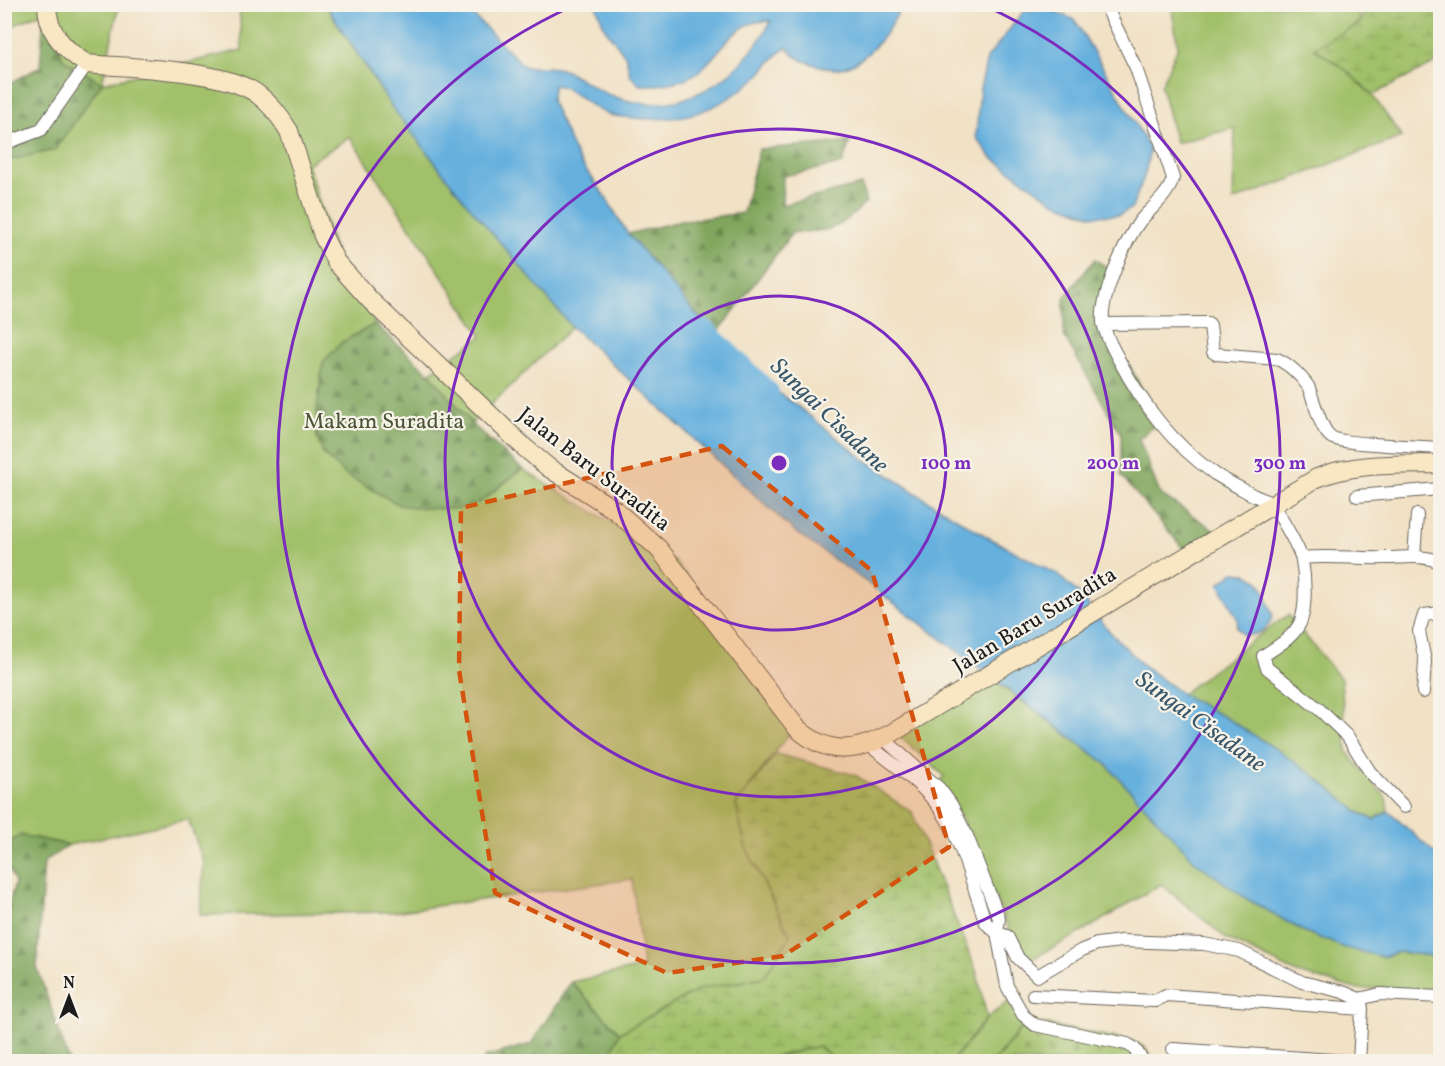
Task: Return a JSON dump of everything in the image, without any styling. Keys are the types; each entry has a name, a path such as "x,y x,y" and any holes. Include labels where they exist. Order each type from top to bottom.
{"main road":[{"path":"47,4 47,15 52,31 73,55 87,64"},
{"name":"Jalan Baru Suradita","path":"87,64 211,75 243,86 269,104 289,131 328,249 354,284 525,448 549,468 615,510 659,549 797,728 804,735 830,748 850,749 881,738 1317,478 1340,470 1389,465 1440,464"}],"street":[{"path":"1105,4 1136,68 1173,178 1168,190 1127,240 1105,299 1103,324 1132,385 1167,433 1190,455 1216,474 1271,504 1284,524 1302,558 1305,606 1300,624 1289,638 1263,656 1267,668 1320,710 1348,737 1370,772 1404,807"},
{"path":"4,144 41,130 87,64"},
{"path":"1103,324 1208,323 1213,352 1216,354 1283,361 1304,381 1326,432 1332,438 1440,448"},
{"path":"1357,496 1440,489"},
{"path":"1414,557 1417,515"},
{"path":"1302,558 1326,555 1384,558 1430,557 1440,562"},
{"path":"1423,692 1425,661 1419,631 1424,615 1440,613"},
{"path":"881,738 942,811 956,838 986,923 997,933 1007,936 1018,958 1037,976 1097,944 1121,941 1204,944 1239,951 1302,982 1343,992 1361,1004"},
{"path":"997,933 1007,986 1023,1015 1035,1024 1127,1044 1134,1048 1143,1062"},
{"path":"1032,995 1155,1002 1166,995 1361,1004 1380,994 1440,997"},
{"path":"1173,1048 1360,1061 1361,1004"}],"highlighted area":[{"path":"722,446 872,571 949,847 783,956 667,973 495,893 459,670 461,508"}],"green space":[{"path":"5,5 119,5 102,83 242,50 239,5 326,5 392,107 572,327 472,423 429,373 482,336 350,137 307,164 336,255 375,324 342,342 323,362 317,411 317,438 437,509 480,502 522,469 675,561 798,722 736,804 745,845 790,936 764,977 700,990 620,1033 571,982 643,967 632,879 393,912 200,915 204,863 188,819 69,845 20,835 5,846 5,161 55,149 63,59 44,12 5,27"},
{"path":"1171,5 1359,5 1360,23 1315,49 1346,70 1372,95 1402,137 1233,201 1235,128 1176,143 1161,86 1178,46"},
{"path":"1367,5 1440,5 1440,61 1372,95 1346,70 1314,48 1360,23"},
{"path":"44,12 63,59 102,83 55,150 5,161 5,86 40,67"},
{"path":"850,142 842,164 783,176 782,205 861,185 866,202 848,219 833,228 792,233 714,338 628,234 681,221 743,213 759,149"},
{"path":"1095,259 1119,276 1097,321 1132,370 1159,421 1139,439 1160,494 1219,533 1194,561 1121,476 1121,434 1064,336 1064,298"},
{"name":"Makam Suradita","path":"375,324 429,373 472,424 522,469 480,502 457,509 399,505 346,475 324,455 317,438 317,411 323,362 342,342"},
{"path":"1288,615 1341,679 1347,752 1386,798 1388,811 1374,820 1358,812 1313,775 1182,694"},
{"path":"987,675 1105,763 1196,862 1383,957 1398,952 1440,957 1440,994 1389,989 1356,989 1297,973 1227,939 1161,884 1089,928 1030,960 1009,930 962,819 939,783 944,776 899,736"},
{"path":"776,754 855,775 912,812 977,973 987,1018 952,1061 837,1061 818,1046 770,1058 768,1061 608,1061 620,1033 700,989 764,977 790,936 745,845 736,804"},
{"path":"20,835 69,845 44,862 37,967 69,1061 5,1061 5,917 15,883 5,859 5,846"},
{"path":"571,982 620,1033 608,1061 483,1062 485,1057 531,1044"},
{"path":"1009,1001 1027,1021 994,1061 952,1062 987,1018"},
{"path":"1027,1021 1132,1041 1145,1047 1154,1061 994,1062"},
{"path":"818,1046 837,1061 768,1062 770,1059"}],"water":[{"path":"326,5 463,5 525,67 562,69 607,94 633,102 658,103 681,99 703,91 724,78 758,43 771,21 755,22 745,26 692,76 670,83 640,85 630,75 626,57 604,27 596,5 901,5 892,24 878,43 851,65 838,69 823,67 798,58 787,47 741,90 713,107 698,112 668,119 613,116 566,89 554,85 551,100 578,159 605,196 628,234 741,367 796,405 864,459 925,499 989,538 1057,574 1081,596 1111,633 1143,665 1182,694 1279,751 1358,812 1374,820 1388,811 1440,858 1440,957 1398,952 1383,957 1345,948 1303,931 1244,897 1196,862 1105,763 866,582 794,531 572,327 464,200 392,107"},
{"path":"1049,9 1075,20 1150,149 1145,174 1132,208 1119,215 1093,216 1054,202 991,157 976,137 980,89 987,58 1024,11"},
{"path":"1234,572 1251,576 1257,580 1265,592 1273,616 1268,625 1258,633 1243,635 1237,628 1238,620 1219,584"}],"waterway":[{"name":"Sungai Cisadane","path":"704,329 769,392"}]}
